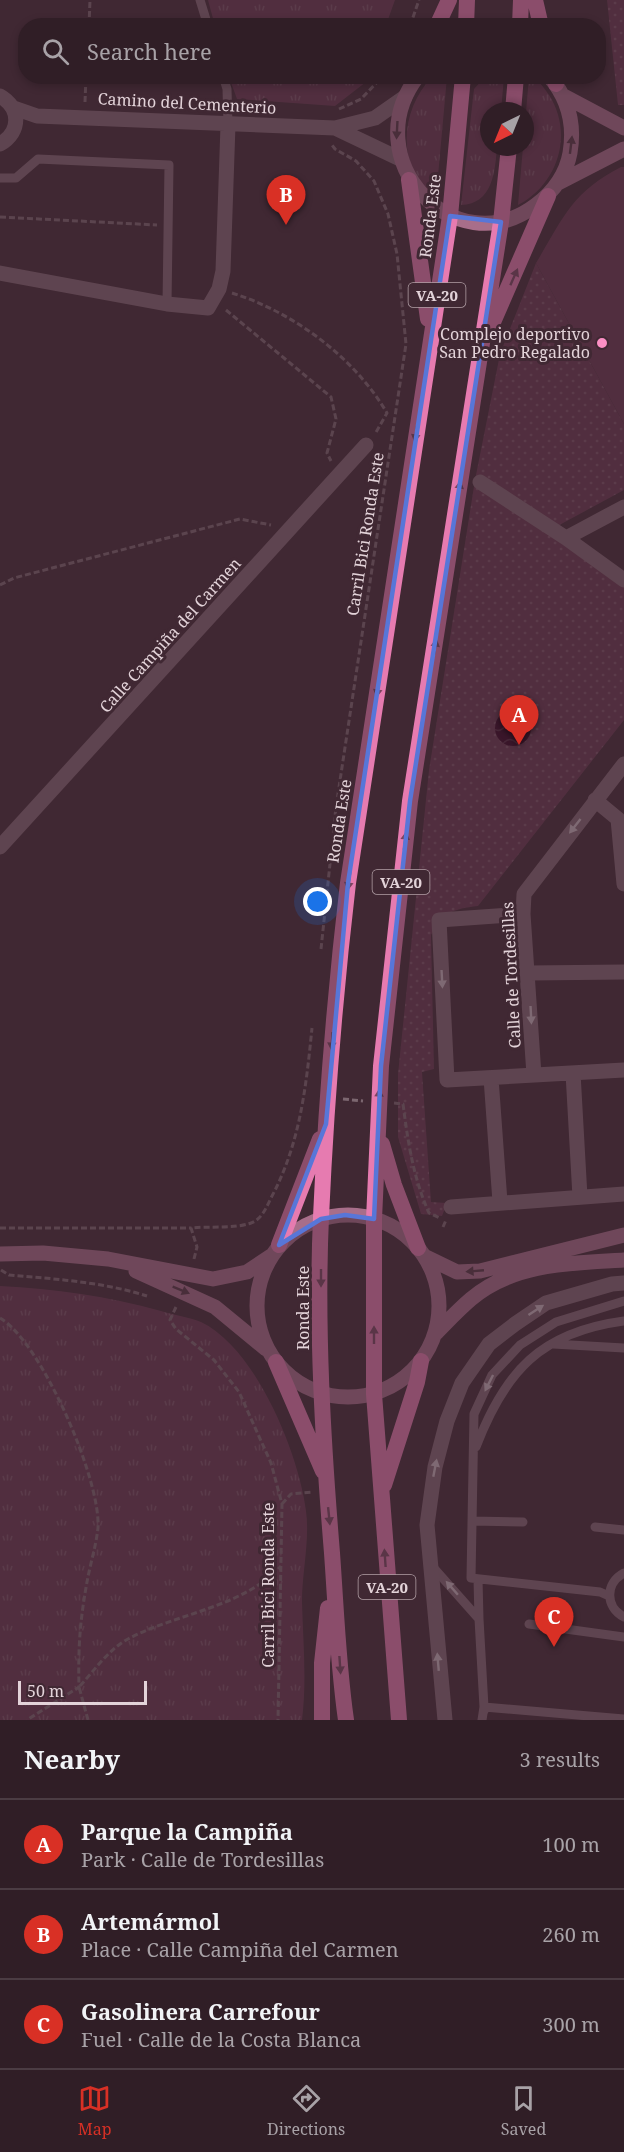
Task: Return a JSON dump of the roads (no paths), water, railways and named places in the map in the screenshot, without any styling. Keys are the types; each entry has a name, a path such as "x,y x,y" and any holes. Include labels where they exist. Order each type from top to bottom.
{"highway":[{"path":"441,18 449,0"},
{"path":"466,18 467,0"},
{"path":"520,18 521,0"},
{"path":"535,0 539,18"},
{"name":"Ronda Este","path":"346,1720 326,1485 323,1394 321,1219 336,983 348,883 430,334 450,216 462,84"},
{"path":"514,102 515,84"},
{"name":"VA-20","path":"399,1720 374,1394 374,1219 379,1102 388,995 410,801 501,222 508,156"},
{"path":"409,180 430,334"},
{"path":"481,349 553,190"},
{"path":"275,1251 326,1124"},
{"path":"379,1131 394,1185 421,1252"},
{"path":"272,1357 326,1485"},
{"path":"381,1494 417,1382 421,1361"},
{"path":"322,1720 322,1663 333,1565"}],"main road":[{"path":"413,84 405,97 397,128 400,159 409,180 427,201 450,216 475,222 501,222 526,212 553,190 624,149"},
{"path":"553,190 569,161 573,138 570,113 556,84"},
{"path":"558,84 624,128"},
{"path":"0,1254 43,1253 108,1259 213,1279 247,1272 301,1228 321,1219 345,1215 374,1219 392,1227 421,1252 457,1272 480,1271 624,1234"},
{"path":"272,1357 259,1328 256,1312 258,1288 275,1251"},
{"path":"421,1252 435,1281 438,1298 435,1334"},
{"path":"108,1259 215,1307 299,1384 323,1394 349,1398 374,1394 400,1381 421,1361 435,1334 471,1299 511,1276 553,1264 624,1260"}],"street":[{"path":"0,96 14,108 16,126 13,134 0,144"},
{"name":"Camino del Cementerio","path":"14,108 37,116 85,116 228,125 335,128 375,118 405,97"},
{"name":"Camino del Cementerio","path":"16,126 37,116"},
{"path":"0,273 168,304 208,308 216,294 223,271 228,125"},
{"name":"Camino del Cementerio","path":"335,128 400,159"},
{"name":"Calle Campiña del Carmen","path":"0,847 366,445"},
{"path":"480,482 624,579"},
{"path":"566,538 624,507"},
{"name":"Calle de Tordesillas","path":"534,1075 529,973 523,915 524,894 624,764"},
{"path":"595,800 621,819 624,884"},
{"path":"523,915 439,920 447,1080 624,1070"},
{"path":"529,973 624,972"},
{"path":"573,1073 580,1197"},
{"path":"491,1078 500,1202"},
{"path":"448,1213 500,1202 624,1194"},
{"path":"445,1720 426,1525 435,1467 447,1421 462,1383 489,1344 514,1323 546,1303 612,1284 624,1283"}],"lane":[{"path":"200,0 206,18"},
{"path":"225,84 228,125"},
{"path":"0,178 16,178 38,159 169,165 168,304"},
{"path":"624,1301 556,1322 520,1345 492,1376 474,1414 471,1578 600,1592 610,1591 624,1573"},
{"path":"473,1454 489,1413 514,1374 548,1343 600,1324 624,1321"},
{"path":"548,1343 624,1348"},
{"path":"472,1521 523,1522"},
{"path":"595,1527 624,1530"},
{"path":"429,1563 479,1619"},
{"path":"478,1579 483,1720"},
{"path":"610,1591 614,1610 624,1617"},
{"path":"529,1624 624,1637"},
{"path":"484,1707 624,1719"}],"water":[{"path":"513,710 526,715 531,728 526,741 513,746 500,741 495,728 500,715"}],"place":[{"name":"Artemármol","path":"286,225"},
{"name":"Complejo deportivo San Pedro Regalado","path":"602,343"},
{"name":"Parque la Campiña","path":"519,745"},
{"name":"Gasolinera Carrefour","path":"554,1647"}]}
